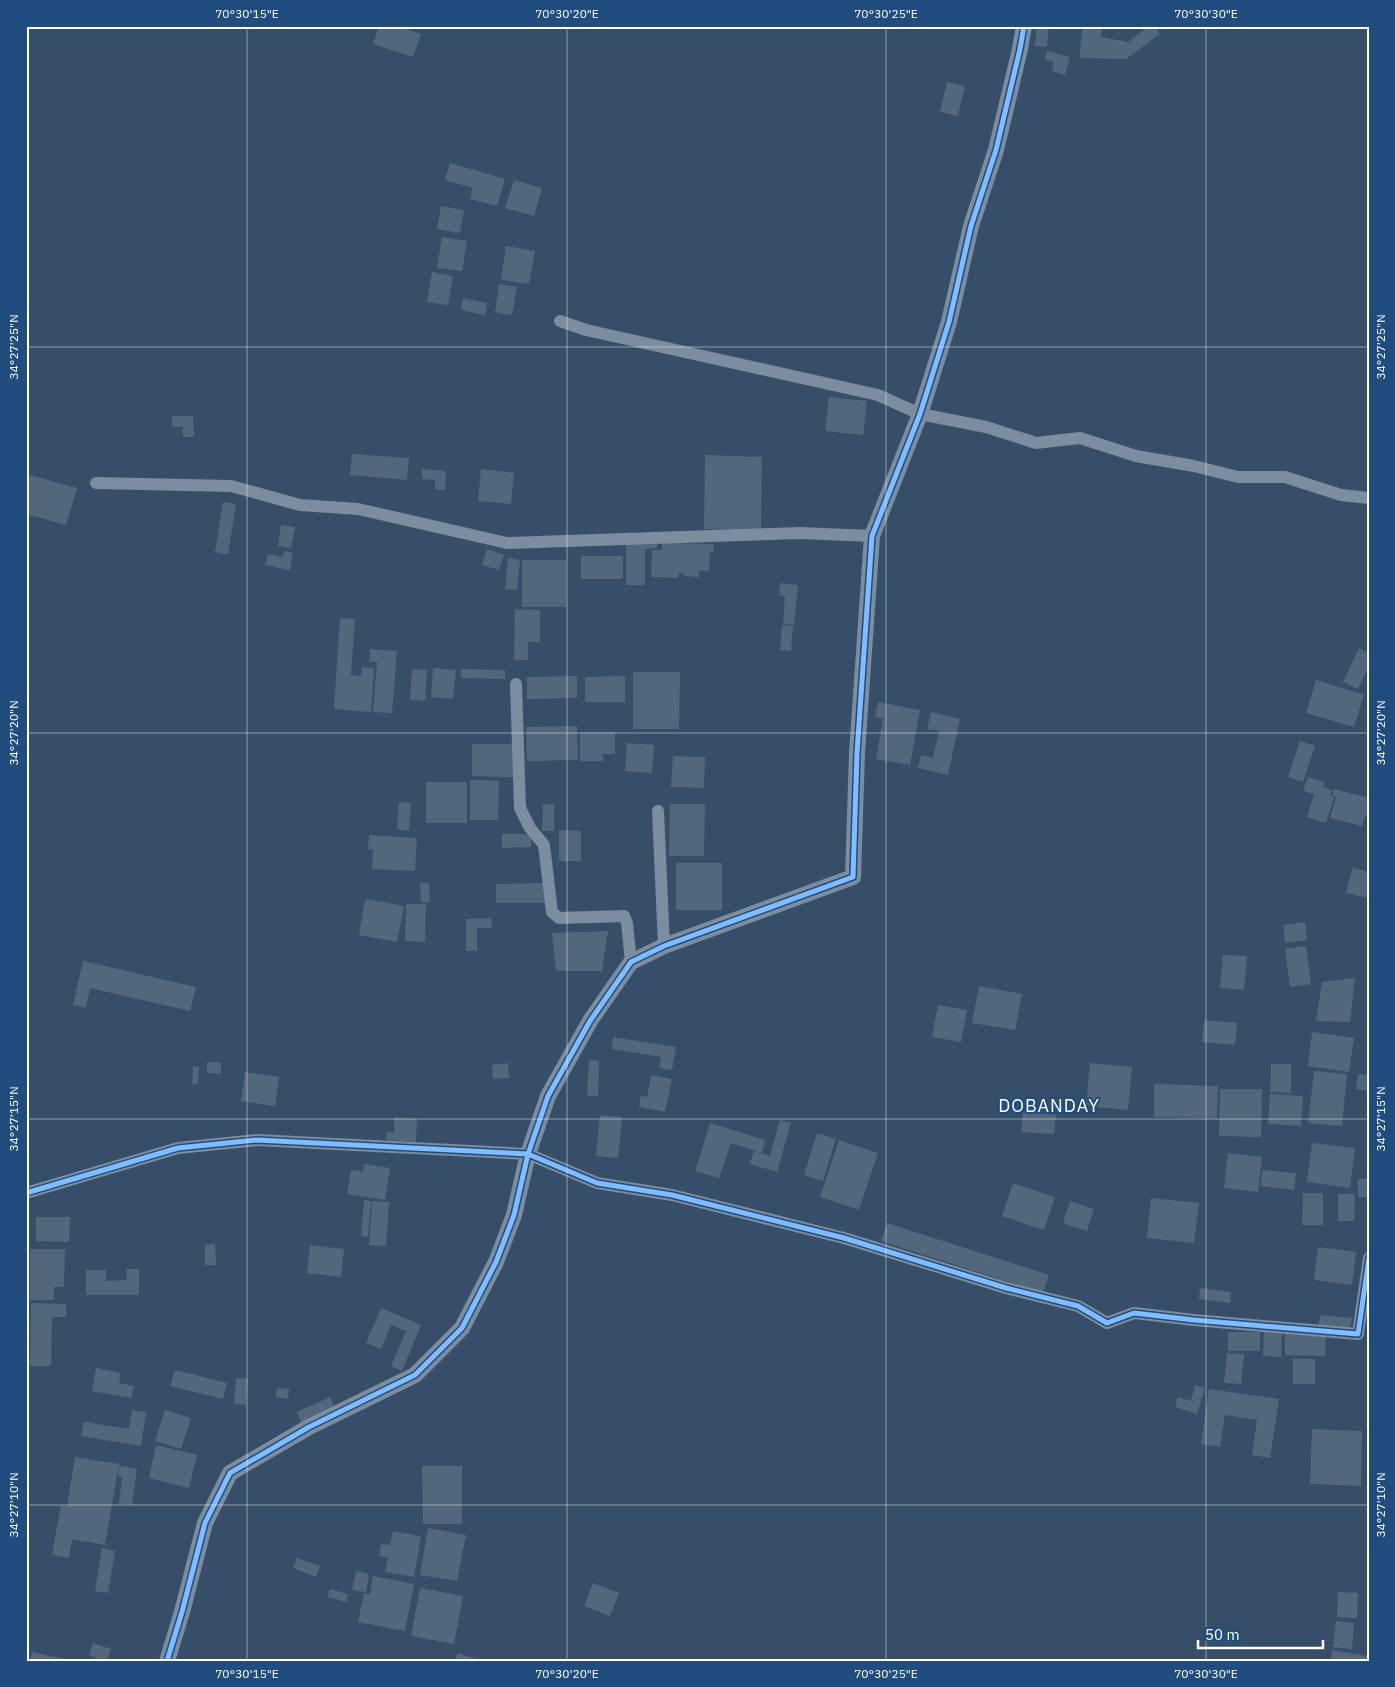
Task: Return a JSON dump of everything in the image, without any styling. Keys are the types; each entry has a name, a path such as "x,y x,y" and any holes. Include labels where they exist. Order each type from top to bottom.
{"street":[{"path":"167,1661 205,1523 230,1473 309,1427 415,1375 462,1328 496,1262 514,1214 528,1154 548,1096 590,1021 631,962 664,946 853,877 857,753 872,536 920,414 948,322 971,226 996,150 1024,26"},
{"path":"560,321 586,330 878,395 920,414 986,427 1036,443 1080,438 1136,456 1194,466 1238,477 1286,477 1341,495 1369,498"},
{"path":"96,482 231,486 300,505 358,509 507,542 800,533 872,536"},
{"path":"516,684 520,808 530,828 544,845 552,912 559,918 624,916 627,923 631,962"},
{"path":"658,811 664,946"},
{"path":"26,1193 178,1148 257,1140 528,1154 597,1182 672,1195 844,1238 1006,1288 1078,1306 1107,1323 1134,1313 1358,1334 1369,1258"}],"building":[{"path":"379,26 397,26 421,34 413,57 373,44"},
{"path":"1037,26 1049,26 1047,47 1035,46"},
{"path":"1083,26 1102,26 1101,37 1128,42 1149,26 1154,26 1160,34 1126,59 1079,58"},
{"path":"1047,51 1070,57 1065,75 1052,71 1054,62 1045,60"},
{"path":"947,82 965,86 958,116 940,112"},
{"path":"450,163 505,179 497,206 470,199 473,188 445,180"},
{"path":"514,180 542,188 534,216 505,208"},
{"path":"441,206 464,210 460,233 437,229"},
{"path":"442,237 467,241 462,271 437,268"},
{"path":"506,246 535,251 529,284 501,280"},
{"path":"432,272 453,276 448,305 427,302"},
{"path":"499,284 517,287 512,315 495,312"},
{"path":"463,298 487,303 485,315 461,310"},
{"path":"829,397 867,401 863,435 825,431"},
{"path":"172,416 193,416 194,437 183,437 183,427 172,427"},
{"path":"352,454 409,458 407,480 350,475"},
{"path":"705,455 762,457 761,531 704,529"},
{"path":"422,469 446,471 445,490 435,489 435,480 422,479"},
{"path":"481,469 514,473 511,504 478,501"},
{"path":"26,474 77,488 66,525 26,514"},
{"path":"223,502 236,504 228,554 215,552"},
{"path":"281,525 295,527 291,548 278,546"},
{"path":"626,540 657,540 657,548 645,549 645,585 626,585"},
{"path":"662,543 714,544 713,552 710,552 709,571 699,571 699,577 684,576 684,573 679,573 678,578 651,577 652,550 662,550"},
{"path":"487,549 504,555 499,570 482,565"},
{"path":"284,551 293,553 290,570 265,565 268,554 283,557"},
{"path":"581,556 623,556 623,579 581,579"},
{"path":"508,558 520,560 517,590 505,589"},
{"path":"522,560 566,560 566,607 522,607"},
{"path":"780,583 798,585 794,625 783,624 785,596 779,595"},
{"path":"515,609 540,610 540,642 528,642 528,660 514,660"},
{"path":"340,618 355,619 351,675 361,676 362,667 374,668 371,712 334,709"},
{"path":"782,625 793,626 791,651 780,650"},
{"path":"1359,648 1369,653 1369,666 1358,689 1343,682"},
{"path":"370,649 397,651 392,713 373,712 377,662 369,662"},
{"path":"433,668 456,670 453,699 431,697"},
{"path":"412,669 427,670 425,701 410,700"},
{"path":"461,669 505,670 505,679 461,678"},
{"path":"633,672 680,672 679,729 633,729"},
{"path":"577,676 577,698 527,699 527,677"},
{"path":"625,676 625,702 585,702 585,677"},
{"path":"1316,680 1364,695 1354,727 1306,713"},
{"path":"878,702 920,710 910,765 876,759 883,719 875,717"},
{"path":"931,712 960,719 948,775 918,768 921,755 933,758 939,731 927,729"},
{"path":"577,726 578,760 527,761 526,727"},
{"path":"580,732 615,732 615,754 603,754 603,761 580,761"},
{"path":"1300,741 1315,746 1303,782 1288,777"},
{"path":"627,743 654,745 652,773 625,771"},
{"path":"472,744 514,744 513,777 472,776"},
{"path":"673,756 705,757 704,788 671,787"},
{"path":"1308,777 1324,782 1323,787 1332,790 1330,796 1334,798 1326,823 1307,817 1314,794 1303,791"},
{"path":"470,780 499,781 498,820 470,820"},
{"path":"426,782 467,782 467,823 426,823"},
{"path":"1334,789 1369,798 1369,817 1365,816 1362,826 1330,818 1336,797 1332,796"},
{"path":"399,802 411,803 409,831 397,829"},
{"path":"543,804 554,805 554,831 542,831"},
{"path":"670,804 705,804 704,856 669,856"},
{"path":"559,830 581,831 581,861 559,861"},
{"path":"502,834 531,834 531,847 502,848"},
{"path":"369,835 417,838 415,871 372,869 373,849 368,849"},
{"path":"676,863 722,863 722,910 676,910"},
{"path":"1352,868 1369,872 1369,898 1346,893"},
{"path":"420,883 429,883 430,902 421,902"},
{"path":"547,883 547,903 496,903 496,884"},
{"path":"365,899 404,906 397,942 359,935"},
{"path":"406,904 426,904 425,942 405,941"},
{"path":"491,918 492,928 477,928 477,951 466,951 466,919"},
{"path":"1305,922 1307,940 1285,943 1283,925"},
{"path":"608,931 602,971 556,971 552,933"},
{"path":"1306,946 1311,984 1290,987 1285,949"},
{"path":"1223,955 1247,956 1244,990 1220,988"},
{"path":"83,961 196,987 190,1011 90,988 86,1008 73,1005"},
{"path":"1355,978 1350,1022 1316,1021 1322,982"},
{"path":"979,986 1022,994 1015,1030 972,1023"},
{"path":"938,1005 967,1010 961,1042 932,1037"},
{"path":"1204,1020 1237,1023 1235,1045 1202,1042"},
{"path":"1312,1032 1354,1038 1349,1072 1308,1066"},
{"path":"613,1037 676,1047 672,1070 659,1068 661,1057 612,1049"},
{"path":"589,1060 599,1061 598,1096 587,1096"},
{"path":"207,1062 221,1063 221,1074 207,1073"},
{"path":"508,1063 509,1078 493,1079 492,1065"},
{"path":"1090,1063 1132,1067 1128,1110 1086,1106"},
{"path":"1271,1064 1291,1064 1291,1093 1270,1092"},
{"path":"193,1066 199,1067 198,1084 192,1084"},
{"path":"1314,1071 1347,1074 1342,1126 1308,1123"},
{"path":"245,1072 279,1077 275,1106 241,1101"},
{"path":"1358,1074 1369,1075 1369,1091 1356,1089"},
{"path":"651,1075 672,1079 665,1112 639,1107 641,1096 647,1097"},
{"path":"1154,1084 1218,1086 1217,1118 1154,1117"},
{"path":"1220,1089 1262,1089 1261,1137 1219,1136"},
{"path":"1270,1094 1303,1096 1301,1126 1268,1124"},
{"path":"1023,1112 1056,1115 1054,1134 1021,1132"},
{"path":"600,1115 622,1117 618,1158 596,1156"},
{"path":"394,1117 417,1119 416,1142 386,1140 387,1132 394,1133"},
{"path":"780,1120 791,1123 777,1172 750,1164 754,1151 770,1156"},
{"path":"710,1123 765,1140 762,1153 731,1143 719,1178 695,1171"},
{"path":"817,1133 836,1139 823,1181 804,1175"},
{"path":"839,1140 878,1153 859,1210 820,1197"},
{"path":"1312,1143 1355,1148 1350,1188 1307,1182"},
{"path":"1228,1153 1262,1157 1258,1192 1224,1188"},
{"path":"364,1164 390,1168 385,1200 347,1194 351,1170 363,1172"},
{"path":"1262,1170 1296,1173 1294,1190 1261,1186"},
{"path":"1358,1179 1369,1179 1369,1197 1358,1197"},
{"path":"1013,1183 1055,1197 1044,1230 1002,1216"},
{"path":"1303,1193 1323,1193 1323,1225 1302,1225"},
{"path":"1338,1194 1355,1194 1354,1221 1338,1221"},
{"path":"1151,1198 1199,1203 1194,1243 1147,1238"},
{"path":"364,1200 371,1201 368,1237 361,1236"},
{"path":"372,1201 389,1202 386,1246 369,1245"},
{"path":"1070,1201 1094,1209 1087,1231 1063,1223"},
{"path":"36,1217 70,1217 69,1242 36,1241"},
{"path":"887,1223 1049,1275 1043,1293 881,1241"},
{"path":"215,1244 216,1265 205,1265 205,1245"},
{"path":"310,1245 344,1249 341,1277 307,1273"},
{"path":"1318,1247 1356,1252 1352,1285 1314,1280"},
{"path":"30,1249 65,1249 64,1287 54,1287 54,1300 30,1300"},
{"path":"126,1269 139,1269 139,1295 86,1295 86,1270 106,1270 106,1281 127,1280"},
{"path":"1200,1288 1231,1292 1230,1303 1199,1299"},
{"path":"31,1303 66,1304 66,1317 52,1317 51,1366 30,1366"},
{"path":"381,1308 421,1325 402,1371 391,1366 406,1331 391,1325 381,1349 366,1343"},
{"path":"1320,1315 1352,1318 1350,1329 1318,1326"},
{"path":"1264,1330 1282,1331 1281,1357 1263,1356"},
{"path":"1228,1332 1260,1332 1260,1351 1228,1351"},
{"path":"1285,1334 1326,1335 1325,1356 1285,1355"},
{"path":"1227,1353 1244,1354 1241,1384 1224,1383"},
{"path":"1293,1359 1315,1359 1315,1384 1293,1384"},
{"path":"96,1368 121,1373 119,1383 134,1386 131,1398 92,1391"},
{"path":"175,1370 227,1383 223,1399 170,1386"},
{"path":"236,1378 248,1379 246,1405 234,1404"},
{"path":"1195,1385 1205,1388 1197,1414 1175,1407 1178,1397 1191,1401"},
{"path":"277,1388 289,1389 288,1399 276,1397"},
{"path":"1209,1389 1279,1399 1270,1458 1252,1455 1257,1420 1225,1415 1220,1447 1201,1444"},
{"path":"330,1397 335,1409 301,1423 297,1412"},
{"path":"132,1410 146,1412 141,1446 81,1436 84,1422 129,1429"},
{"path":"165,1410 191,1418 181,1449 155,1441"},
{"path":"1312,1429 1362,1431 1361,1486 1310,1484"},
{"path":"156,1445 197,1455 189,1488 149,1478"},
{"path":"75,1457 119,1464 105,1545 72,1539 69,1558 52,1555 61,1505 67,1506"},
{"path":"119,1466 137,1469 132,1505 119,1503 122,1477 118,1476"},
{"path":"422,1466 462,1466 462,1524 423,1524"},
{"path":"428,1528 466,1535 457,1581 420,1575"},
{"path":"393,1531 421,1536 414,1577 385,1572 388,1558 379,1556 381,1544 390,1545"},
{"path":"102,1548 115,1551 108,1593 95,1591"},
{"path":"297,1558 320,1566 316,1577 293,1568"},
{"path":"356,1571 369,1574 366,1592 352,1590"},
{"path":"373,1576 414,1584 405,1631 358,1622 364,1593 370,1594"},
{"path":"593,1583 619,1593 610,1616 584,1606"},
{"path":"420,1588 463,1596 454,1644 411,1636"},
{"path":"330,1589 348,1594 346,1602 327,1597"},
{"path":"1338,1592 1358,1593 1357,1618 1337,1617"},
{"path":"1336,1621 1354,1623 1352,1649 1333,1647"},
{"path":"93,1643 111,1649 107,1661 96,1661 97,1658 89,1655"},
{"path":"1332,1650 1368,1656 1367,1661 1330,1661"},
{"path":"32,1652 70,1660 70,1661 30,1661"},
{"path":"458,1653 480,1660 480,1661 455,1661"}],"cycle path":[{"path":"167,1661 205,1523 230,1473 309,1427 415,1375 462,1328 496,1262 514,1215 528,1154 548,1096 590,1021 631,962 664,946 853,877 857,753 872,536 920,414 949,322 971,226 996,150 1024,26"},
{"path":"26,1193 178,1148 257,1140 528,1154 597,1183 672,1195 844,1238 1006,1288 1078,1306 1107,1323 1134,1313 1358,1334 1369,1258"}],"district":[{"name":"DOBANDAY","path":"1049,1105"}]}
